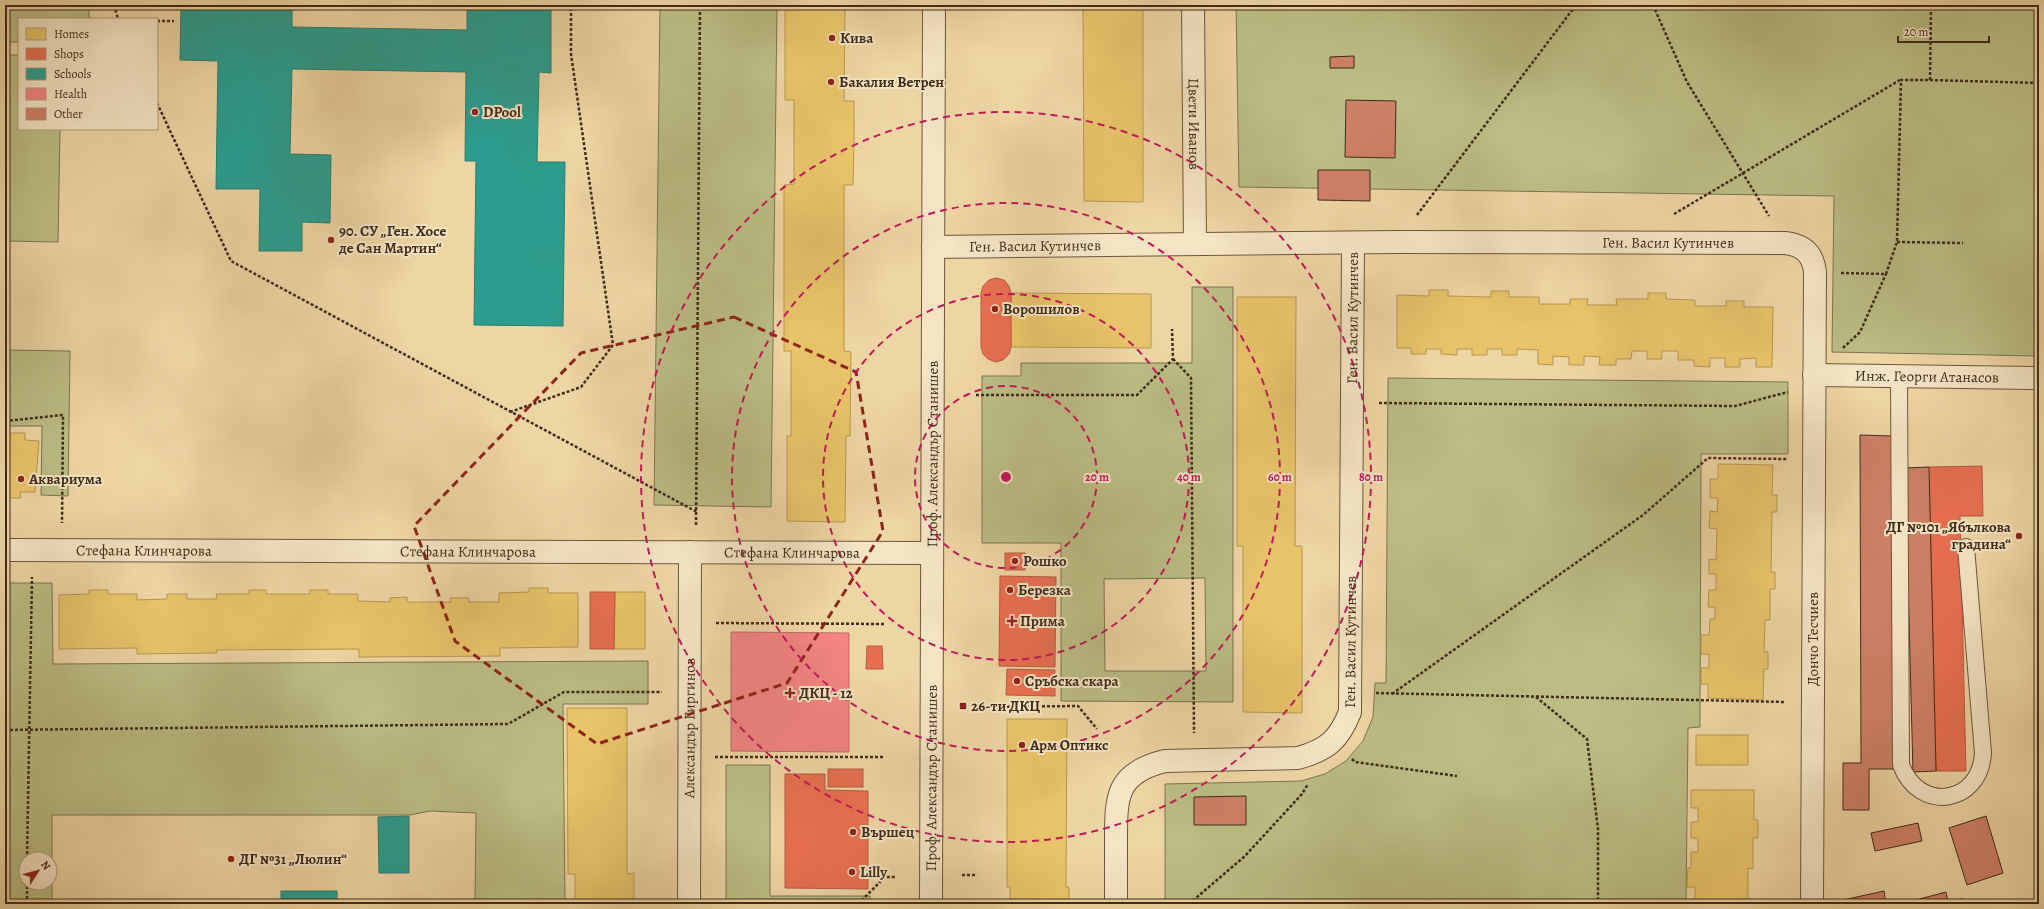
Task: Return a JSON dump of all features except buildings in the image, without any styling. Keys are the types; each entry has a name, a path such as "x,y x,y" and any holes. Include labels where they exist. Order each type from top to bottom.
{"street":[{"name":"Проф. Александър Станишев","path":"932,904 934,5"},
{"name":"Цвети Иванов","path":"1193,5 1195,244"},
{"name":"Ген. Васил Кутинчев","path":"933,247 1396,242 1785,243 1798,246 1810,254 1814,262 1814,374"},
{"name":"Ген. Васил Кутинчев","path":"1116,904 1116,805 1122,789 1133,775 1148,765 1165,761 1298,758 1316,753 1331,743 1346,723 1350,712 1352,693 1353,243"},
{"name":"Инж. Георги Атанасов","path":"1814,374 2039,378"},
{"name":"Дончо Тесчиев","path":"1812,904 1814,374"},
{"name":"Стефана Клинчарова","path":"5,550 932,552"},
{"name":"Александър Гиргинов","path":"689,904 689,623 693,552"}],"lane":[{"path":"1899,376 1900,765 1910,783 1916,789 1931,796 1945,797 1963,792 1978,775 1983,764 1966,547"}],"path":[{"path":"114,5 118,18"},
{"path":"510,412 581,387 613,345 571,54 571,5"},
{"path":"693,552 696,512 700,5"},
{"path":"1396,242 1576,5"},
{"path":"1653,5 1687,82 1785,243"},
{"path":"1930,80 1931,5"},
{"path":"158,20 174,20"},
{"path":"1352,402 1735,406 1794,391 1860,332 1886,274 1897,242 1901,80"},
{"path":"1671,216 1901,80 2039,83"},
{"path":"158,105 231,260 696,512"},
{"path":"1897,242 1963,243"},
{"path":"1815,272 1886,274"},
{"path":"1172,329 1173,359 1191,378 1194,760"},
{"path":"976,395 1137,395 1173,359"},
{"path":"5,421 63,415 62,524"},
{"path":"1392,694 1643,515 1708,458 1814,459"},
{"path":"28,851 33,550"},
{"path":"689,623 884,624"},
{"path":"5,730 508,724 564,692 689,692"},
{"path":"1352,693 1813,703"},
{"path":"1536,697 1587,739 1598,829 1598,904"},
{"path":"977,707 1078,706 1097,730"},
{"path":"1331,743 1355,762 1457,776"},
{"path":"689,757 885,757"},
{"path":"1189,904 1245,856 1302,794 1309,781"},
{"path":"962,875 976,875"},
{"path":"858,904 885,877 895,877"},
{"path":"27,891 27,904"}],"highlighted area":[{"path":"734,317 856,372 883,531 787,683 597,744 455,641 414,526 581,353"}],"green space":[{"path":"5,5 89,5 89,18 18,18 18,42 5,42"},
{"path":"330,5 443,5 442,8 330,7"},
{"path":"660,5 777,5 771,507 654,505"},
{"path":"1236,5 2039,5 2039,356 1832,352 1834,196 1239,187"},
{"path":"5,55 18,55 18,130 60,130 58,242 5,241"},
{"path":"1192,287 1233,287 1233,702 1061,701 1061,543 982,543 982,376 1021,376 1021,363 1192,363","holes":["1205,578 1206,671 1105,671 1104,579"]},
{"path":"5,350 70,351 68,496 41,495 42,426 5,426"},
{"path":"1388,378 1788,382 1788,454 1701,454 1700,727 1688,728 1686,904 1165,904 1165,784 1301,781 1325,774 1346,761 1363,741 1373,717 1375,683 1386,683"},
{"path":"5,583 52,583 53,664 648,661 648,704 563,704 565,904 475,904 476,813 430,811 410,815 52,815 52,851 18,851 18,891 52,891 52,904 5,904"},
{"path":"726,765 770,765 770,896 870,896 870,904 726,904"}],"place":[{"name":"Кива","path":"832,38"},
{"name":"Бакалия Ветрен","path":"831,82"},
{"name":"DPool","path":"475,112"},
{"name":"90. СУ „Ген. Хосе де Сан Мартин“","path":"331,240"},
{"name":"Ворошилов","path":"995,309"},
{"name":"Аквариума","path":"21,479"},
{"name":"ДГ №101 „Ябълкова градина“","path":"2019,536"},
{"name":"Рошко","path":"1015,561"},
{"name":"Березка","path":"1010,590"},
{"name":"Прима","path":"1012,621"},
{"name":"Сръбска скара","path":"1017,681"},
{"name":"ДКЦ - 12","path":"790,693"},
{"name":"26-ти ДКЦ","path":"963,706"},
{"name":"Арм Оптикс","path":"1022,745"},
{"name":"Вършец","path":"853,832"},
{"name":"ДГ №31 „Люлин“","path":"231,859"},
{"name":"Lilly","path":"852,872"}]}
